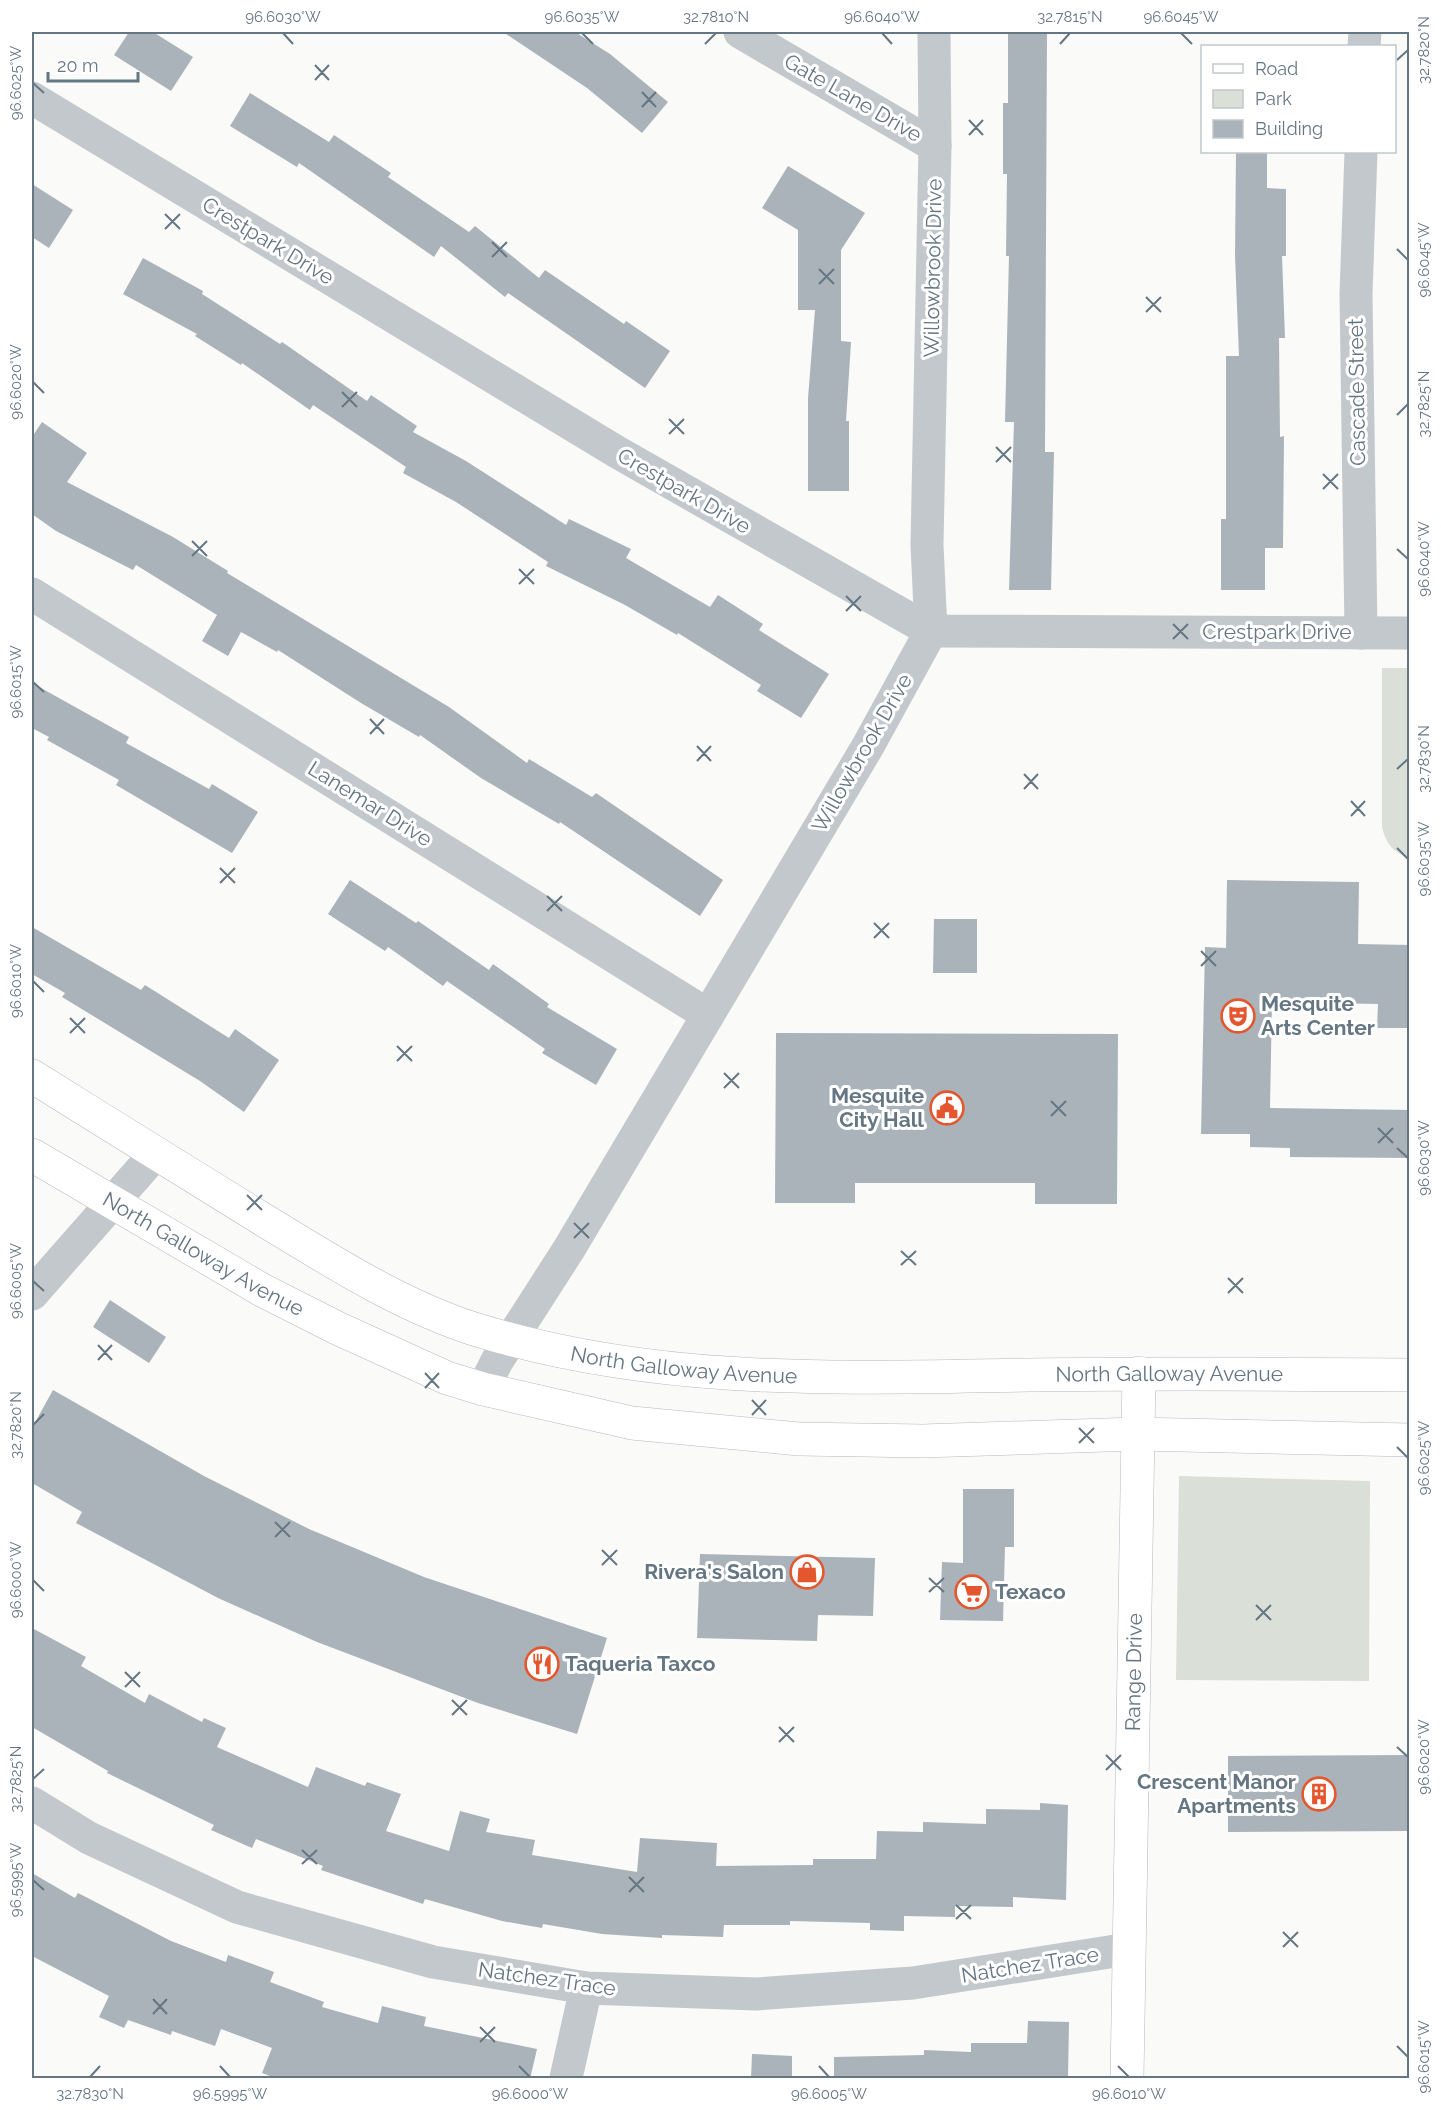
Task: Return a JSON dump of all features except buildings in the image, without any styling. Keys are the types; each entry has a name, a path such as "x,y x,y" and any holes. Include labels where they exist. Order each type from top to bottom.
{"main road":[{"name":"North Galloway Avenue","path":"32,1076 351,1273 429,1311 472,1328 580,1356 668,1370 836,1379 1139,1373 1410,1375"},
{"name":"North Galloway Avenue","path":"32,1155 253,1285 337,1328 447,1377 483,1389 632,1423 788,1438 916,1441 1136,1434 1410,1440"},
{"name":"Range Drive","path":"1127,2079 1136,1434 1139,1373"}],"street":[{"name":"Gate Lane Drive","path":"740,32 935,146"},
{"name":"Willowbrook Drive","path":"483,1389 511,1338 569,1249 868,746 931,630 927,545 935,146 934,32"},
{"name":"Crestpark Drive","path":"32,98 617,452 931,630 1410,633"},
{"name":"Cascade Street","path":"1360,153 1356,294 1361,633"},
{"name":"Lanemar Drive","path":"32,594 708,1015"},
{"path":"32,1294 156,1153"},
{"name":"Natchez Trace","path":"32,1803 89,1838 237,1907 433,1962 586,1988 756,1995 913,1983 1128,1949"},
{"path":"566,2079 586,1988"}],"green space":[{"path":"1382,668 1409,668 1409,858 1391,847 1382,827"},
{"path":"1179,1476 1370,1481 1369,1681 1176,1680"}],"place":[{"name":"Mesquite Arts Center","path":"1238,1016"},
{"name":"Mesquite City Hall","path":"947,1108"},
{"name":"Rivera's Salon","path":"807,1572"},
{"name":"Texaco","path":"972,1592"},
{"name":"Taqueria Taxco","path":"542,1664"},
{"name":"Crescent Manor Apartments","path":"1319,1794"}]}
